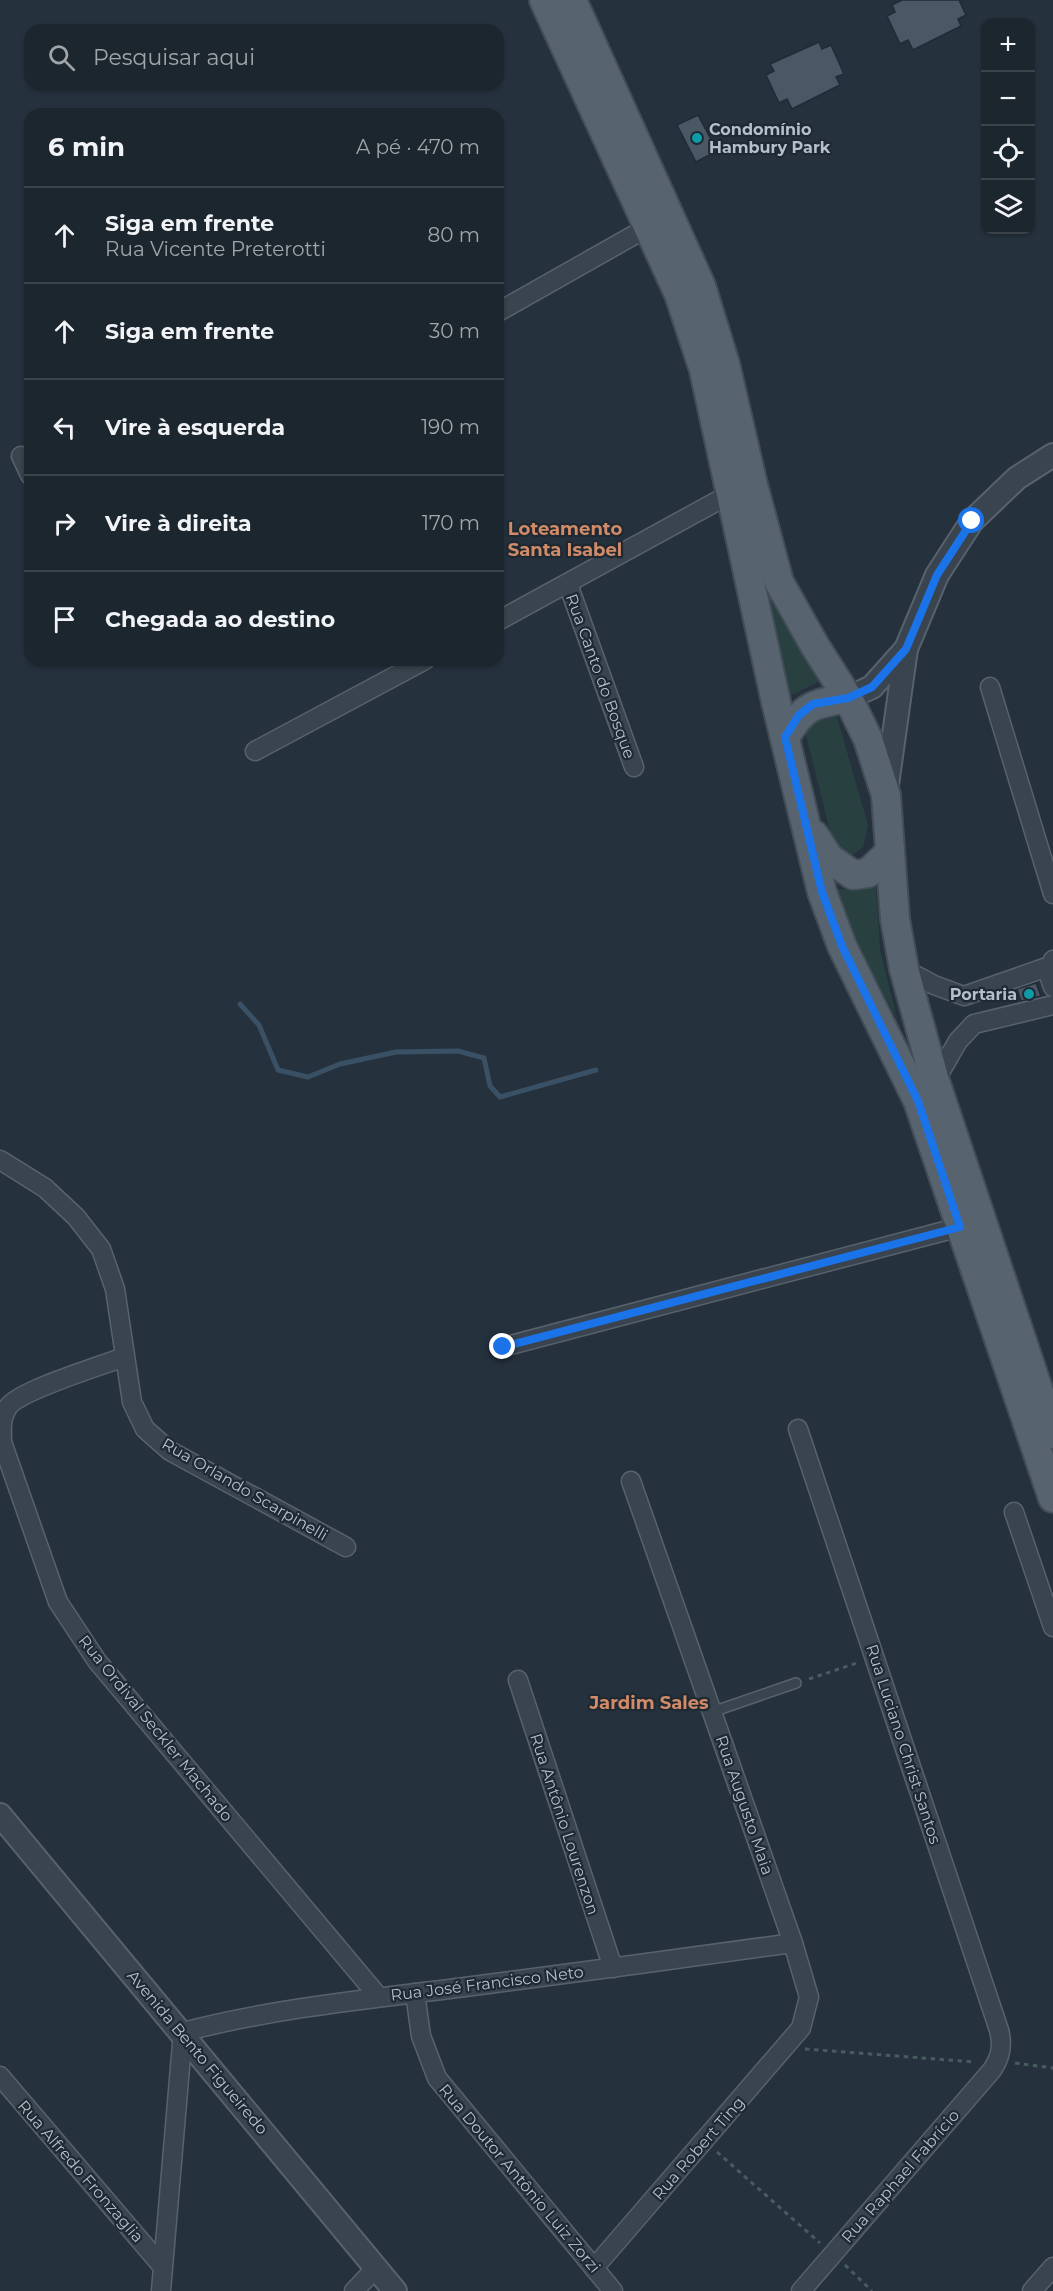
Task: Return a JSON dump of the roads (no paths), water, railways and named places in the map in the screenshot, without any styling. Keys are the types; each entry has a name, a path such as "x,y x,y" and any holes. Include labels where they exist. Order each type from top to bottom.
{"main road":[{"path":"544,0 680,294 704,370 785,737 808,825 822,892 842,946 918,1101 1053,1498"},
{"path":"572,0 701,286 725,364 753,485 780,582 815,646 848,698 868,739 886,795 895,919 904,969 934,1081 1053,1434"},
{"path":"785,737 799,715 813,704 848,698"},
{"path":"808,825 830,858 853,875 867,873 890,852"}],"street":[{"path":"504,309 650,226"},
{"path":"886,795 906,649 937,575 972,521 1017,478 1053,455"},
{"path":"21,456 24,462"},
{"path":"504,618 732,493"},
{"name":"Rua Canto do Bosque","path":"568,584 634,767"},
{"path":"848,698 872,687 906,649"},
{"path":"255,751 415,666"},
{"path":"990,687 1053,894"},
{"path":"904,969 934,985 964,996 1052,963"},
{"path":"1052,963 1049,975 1053,987"},
{"path":"964,996 974,1024"},
{"path":"934,1081 958,1041 974,1024 1053,1005"},
{"name":"Rua Orlando Scarpinelli","path":"0,1160 45,1188 76,1217 101,1249 115,1289 123,1357 132,1402 145,1429 170,1450 346,1547"},
{"path":"503,1347 960,1227"},
{"name":"Rua Ordival Seckler Machado","path":"123,1357 28,1393 10,1405 1,1421 2,1442 58,1602 97,1661 378,1996"},
{"name":"Rua Luciano Christ Santos","path":"798,1429 999,2030 1002,2044 997,2062"},
{"name":"Rua Augusto Maia","path":"631,1480 793,1943 809,1997 801,2028"},
{"path":"1014,1512 1053,1627"},
{"name":"Rua Antônio Lourenzon","path":"518,1680 613,1968"},
{"name":"Avenida Bento Figueiredo","path":"0,1815 183,2032 395,2291"},
{"name":"Rua José Francisco Neto","path":"183,2032 236,2018 378,1996 613,1968 793,1943"},
{"name":"Rua Doutor Antônio Luiz Zorzi","path":"415,1993 421,2036 437,2078 613,2291"},
{"name":"Rua Robert Ting","path":"594,2268 801,2028"},
{"path":"161,2291 183,2032"},
{"name":"Rua Raphael Fabrício","path":"801,2291 997,2062"},
{"name":"Rua Alfredo Fronzaglia","path":"0,2076 162,2266"},
{"path":"1032,2291 1053,2267"},
{"path":"354,2291 376,2268"}],"lane":[{"path":"712,1712 796,1683"}],"waterway":[{"path":"240,1004 259,1025 278,1070 308,1077 340,1064 396,1052 458,1051 484,1058 490,1086 500,1097 596,1070"}],"place":[{"name":"Condomínio Hambury Park","path":"697,138"},
{"name":"Portaria","path":"1029,994"}],"district":[{"name":"Loteamento Santa Isabel","path":"565,539"},
{"name":"Jardim Sales","path":"649,1703"}]}
